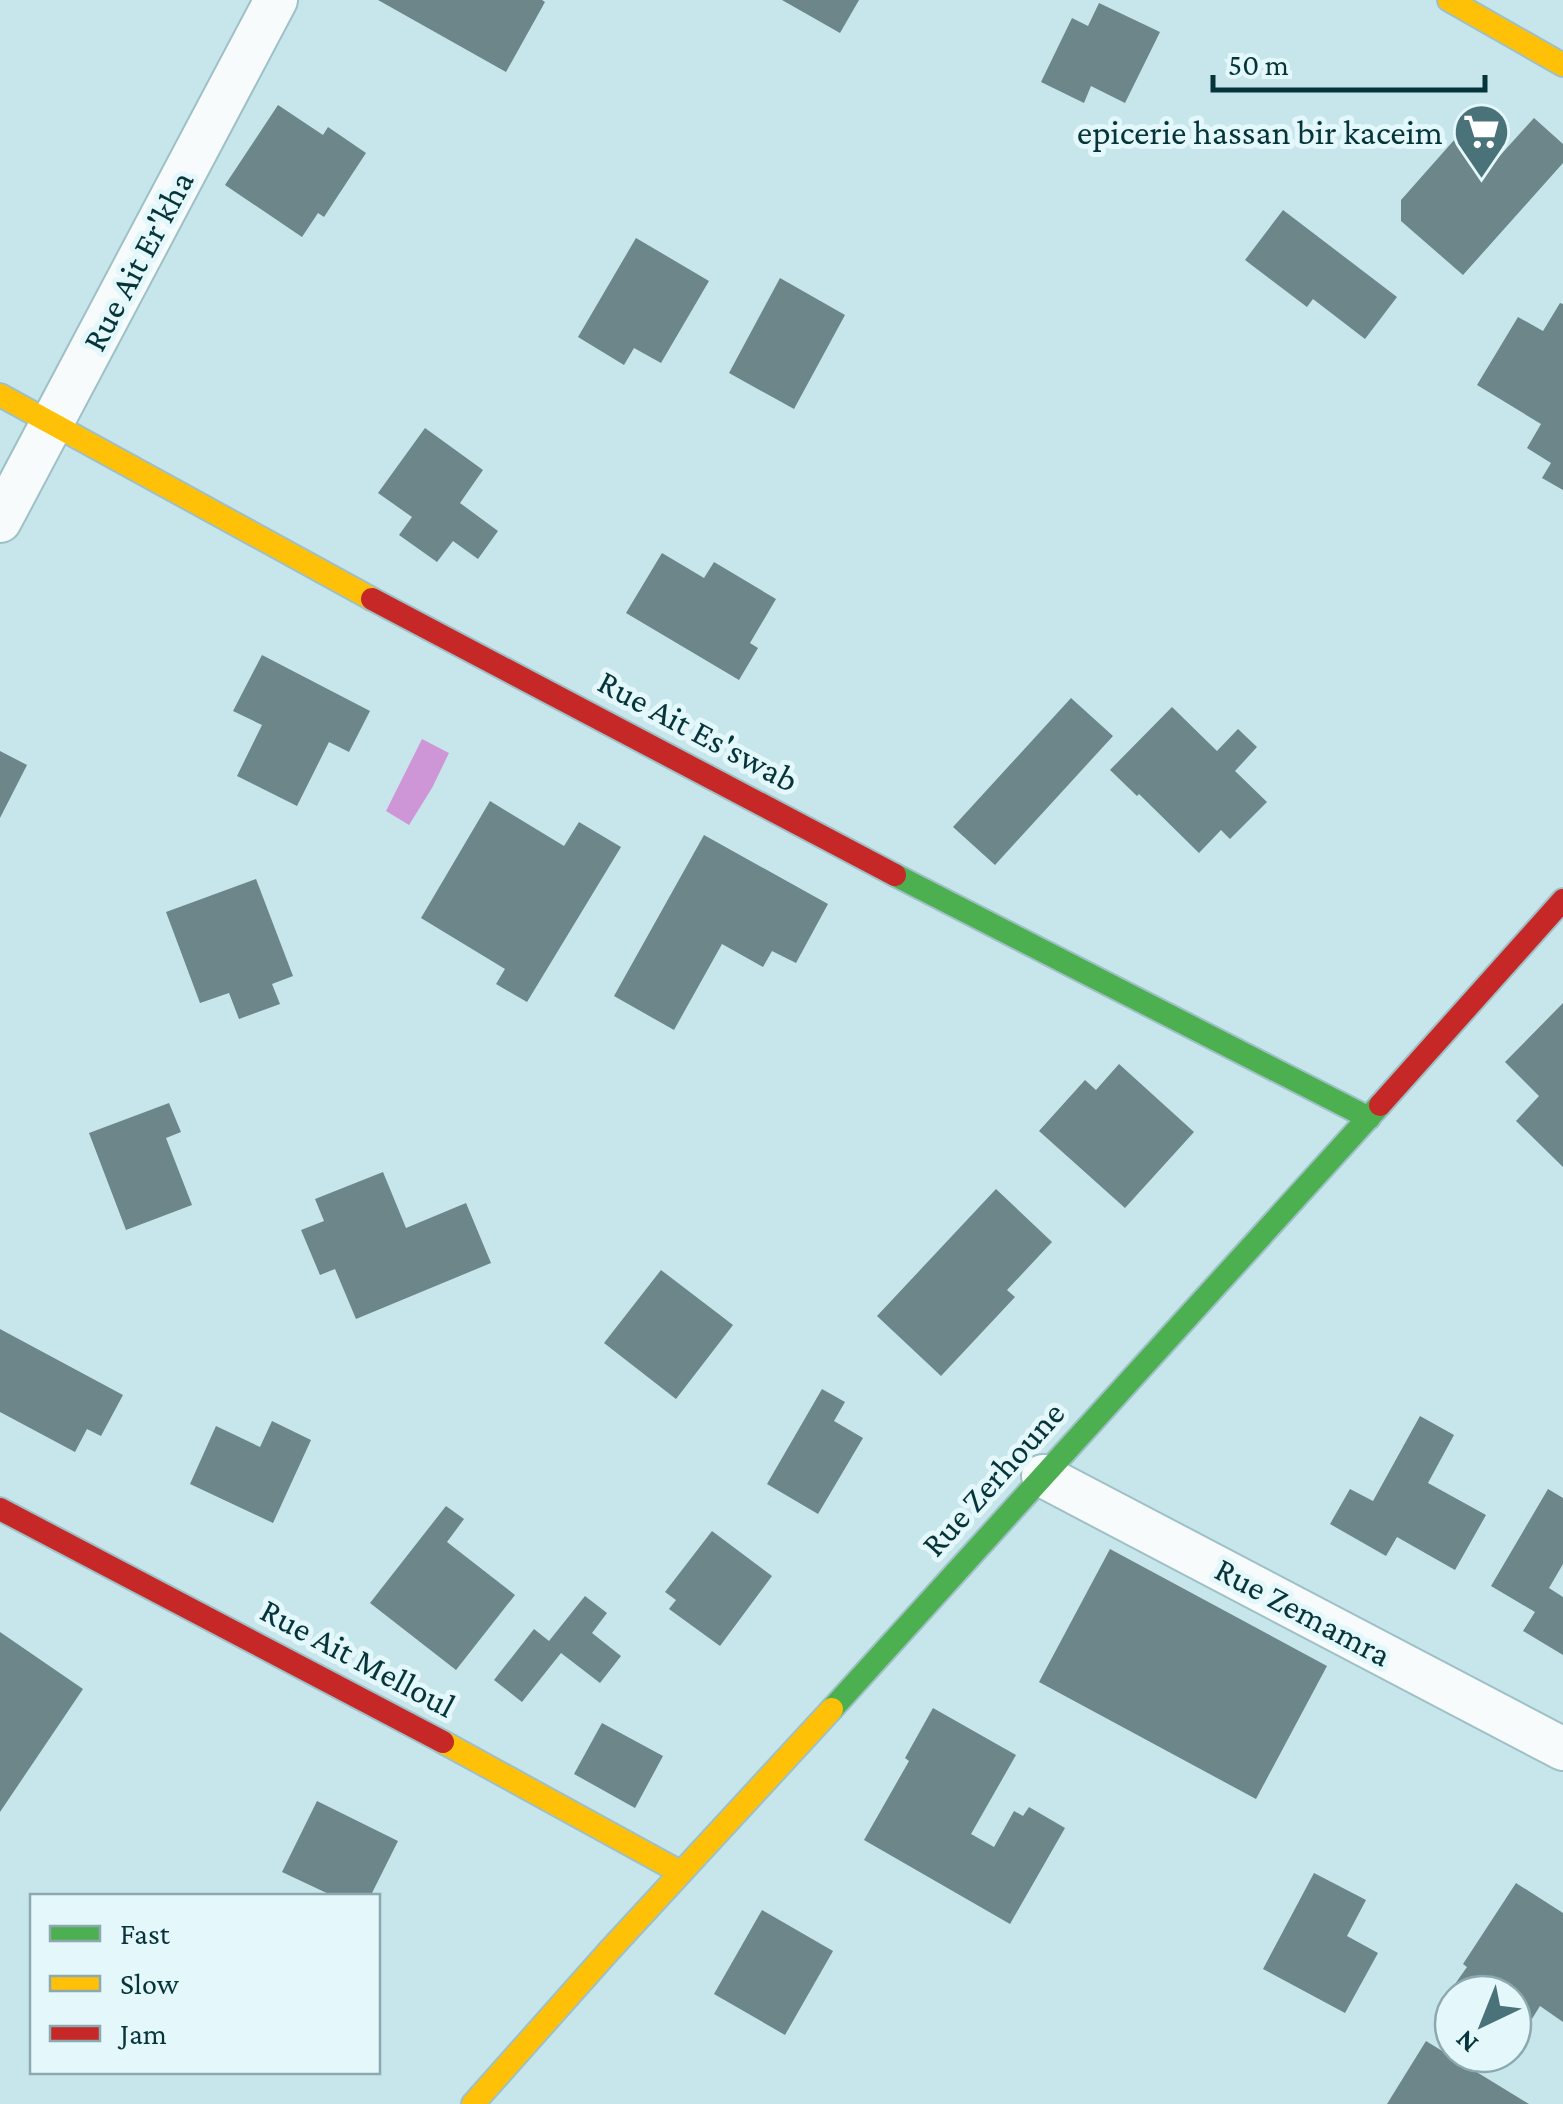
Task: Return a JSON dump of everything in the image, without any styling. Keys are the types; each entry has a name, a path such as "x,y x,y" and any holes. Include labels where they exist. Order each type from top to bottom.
{"street":[{"name":"Rue Ait Er'kha","path":"0,521 276,0"},
{"path":"1448,0 1563,65"},
{"name":"Rue Ait Es'swab","path":"0,395 276,548 796,824 1369,1118"},
{"name":"Rue Zerhoune","path":"473,2104 1563,900"},
{"name":"Rue Zemamra","path":"1043,1476 1563,1749"},
{"name":"Rue Ait Melloul","path":"0,1509 366,1700 680,1872"}],"shaded area":[{"path":"422,739 449,753 409,825 386,811"}],"building":[{"path":"378,0 542,0 545,2 506,72"},
{"path":"782,0 859,0 840,33"},
{"path":"1099,3 1160,32 1125,103 1091,86 1084,103 1041,82 1072,18 1088,26"},
{"path":"278,105 323,135 328,127 366,153 324,217 318,213 302,237 225,185"},
{"name":"epicerie hassan bir kaceim","path":"1534,118 1563,144 1563,163 1463,275 1401,221 1401,200 1463,130 1496,160"},
{"path":"1283,210 1397,297 1365,339 1313,299 1307,307 1245,260"},
{"path":"636,238 709,281 661,363 634,348 624,365 578,337"},
{"path":"780,278 845,315 794,409 729,373"},
{"path":"1560,303 1563,490 1542,478 1551,463 1527,448 1541,424 1477,385 1518,317 1543,331"},
{"path":"425,428 483,470 460,503 498,531 478,559 453,541 437,562 399,535 412,517 378,493"},
{"path":"662,553 704,578 714,562 776,599 750,643 758,648 739,680 626,613"},
{"path":"262,655 370,711 349,752 329,742 297,806 237,776 262,725 233,711"},
{"path":"1071,698 1113,736 995,865 953,827"},
{"path":"1172,707 1217,751 1238,729 1257,747 1235,771 1267,802 1230,839 1221,830 1199,853 1110,770"},
{"path":"0,751 27,765 0,818"},
{"path":"490,801 564,846 579,822 621,847 527,1002 496,984 505,969 421,918"},
{"path":"704,835 828,904 796,963 772,951 763,967 722,944 674,1030 614,996"},
{"path":"256,879 293,976 272,984 280,1004 239,1019 229,993 200,1003 166,912"},
{"path":"1563,1003 1563,1167 1516,1121 1539,1096 1505,1062"},
{"path":"1119,1064 1194,1132 1125,1208 1039,1131 1085,1080 1096,1090"},
{"path":"169,1103 181,1132 166,1138 192,1205 126,1230 89,1133"},
{"path":"383,1172 406,1228 466,1203 491,1263 356,1319 335,1269 320,1275 301,1230 324,1221 315,1199"},
{"path":"996,1189 1052,1242 1007,1290 1015,1297 941,1376 877,1316"},
{"path":"661,1270 733,1325 676,1399 604,1343"},
{"path":"0,1329 123,1395 101,1436 87,1429 75,1452 0,1412"},
{"path":"822,1389 845,1402 834,1421 863,1438 818,1514 767,1484"},
{"path":"1420,1416 1454,1435 1428,1483 1486,1515 1455,1570 1397,1537 1386,1556 1330,1524 1350,1489 1373,1501"},
{"path":"272,1421 311,1440 273,1523 190,1484 216,1426 260,1447"},
{"path":"1548,1489 1563,1498 1563,1564 1549,1588 1563,1597 1563,1655 1523,1631 1535,1612 1491,1586"},
{"path":"446,1506 464,1519 447,1542 515,1595 456,1670 370,1603"},
{"path":"712,1531 772,1576 720,1646 669,1609 676,1600 665,1592"},
{"path":"1110,1549 1327,1666 1256,1799 1039,1682"},
{"path":"585,1596 607,1613 592,1633 621,1656 600,1683 561,1653 522,1702 494,1680 534,1629 549,1641"},
{"path":"0,1632 83,1689 0,1812"},
{"path":"933,1708 1016,1755 971,1834 994,1847 1014,1811 1023,1816 1029,1807 1065,1828 1010,1924 864,1840 909,1761 905,1758"},
{"path":"602,1723 663,1756 635,1808 574,1774"},
{"path":"317,1801 398,1841 374,1894 329,1894 282,1872"},
{"path":"1314,1873 1366,1900 1347,1936 1378,1953 1345,2013 1263,1969"},
{"path":"1516,1883 1563,1913 1563,2022 1540,2006 1533,2017 1533,1974 1462,1974 1467,1967 1463,1964"},
{"path":"762,1910 833,1951 785,2035 714,1994"},
{"path":"1426,2041 1433,2045 1433,2074 1480,2074 1529,2104 1387,2104"}],"traffic: fast":[{"path":"895,875 1369,1118"},
{"path":"832,1709 1380,1105"}],"traffic: slow":[{"path":"1449,0 1563,65"},
{"path":"0,395 372,599"},
{"path":"473,2104 832,1709"},
{"path":"443,1742 680,1872"}],"traffic: jam":[{"path":"372,599 895,875"},
{"path":"1380,1105 1563,900"},
{"path":"0,1509 443,1742"}],"place":[{"name":"epicerie hassan bir kaceim","path":"1482,181"}]}
